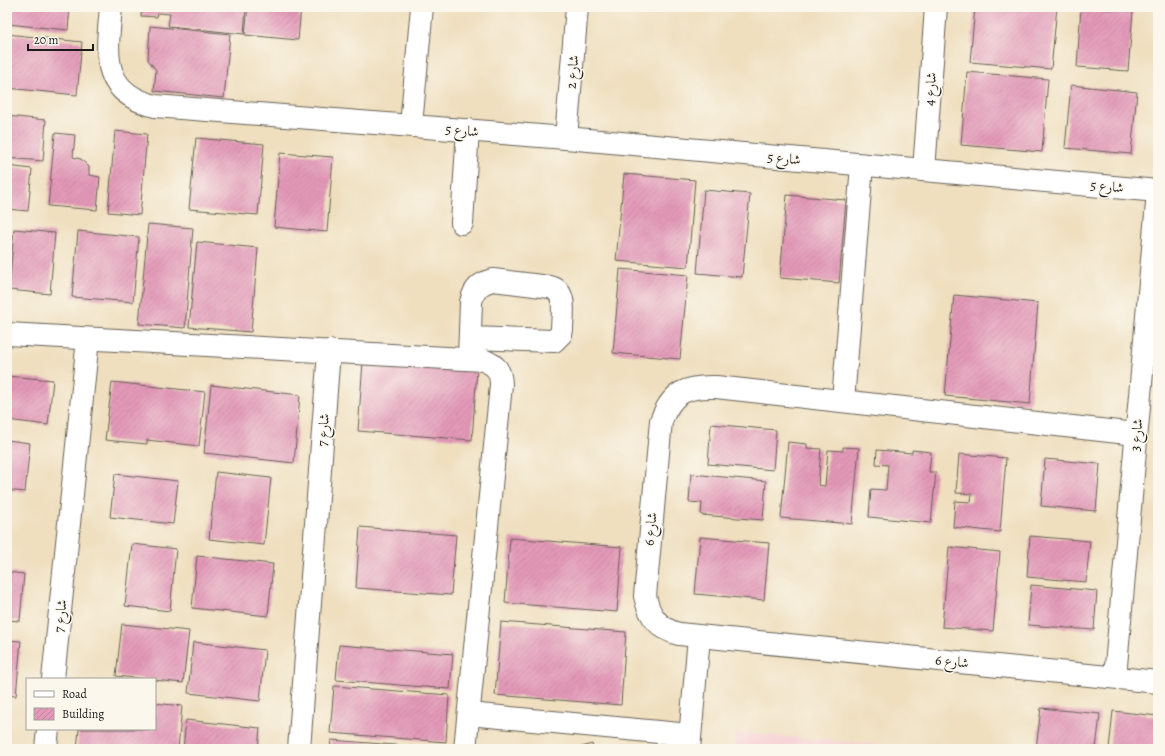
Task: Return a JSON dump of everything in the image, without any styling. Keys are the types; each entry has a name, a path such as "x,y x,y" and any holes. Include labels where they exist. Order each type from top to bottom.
{"street":[{"name":"شارع 5","path":"111,7 107,52 108,63 114,78 123,91 141,103 155,106 566,138 1158,192"},
{"path":"411,125 422,7"},
{"name":"شارع 2","path":"566,138 577,7"},
{"name":"شارع 4","path":"924,170 936,7"},
{"path":"462,223 468,130"},
{"path":"843,401 862,165"},
{"name":"شارع 3","path":"1115,678 1158,192"},
{"path":"7,334 329,351 469,349 483,360 491,363 498,370 501,380 466,749"},
{"name":"شارع 7","path":"54,678 88,339"},
{"name":"شارع 7","path":"299,749 329,351"},
{"name":"شارع 6","path":"1136,434 702,386 692,388 678,394 667,406 661,421 645,596 650,613 662,627 671,632 1158,682"},
{"path":"470,714 690,742 699,636"},
{"path":"46,749 48,730"}],"shaded area":[{"path":"736,732 924,749 735,749"}],"building":[{"path":"7,7 70,7 68,30 7,24"},
{"path":"142,7 246,7 244,34 168,26 170,14 158,13 157,17 141,16"},
{"path":"248,7 301,7 298,40 245,35"},
{"path":"975,7 1057,7 1051,69 970,62"},
{"path":"1081,7 1133,11 1128,71 1077,67"},
{"path":"150,26 230,34 224,98 154,91 156,70 148,60"},
{"path":"7,34 82,42 77,95 7,88"},
{"path":"967,72 1048,79 1042,152 961,145"},
{"path":"1071,85 1137,92 1131,154 1065,148"},
{"path":"7,116 46,120 43,161 7,158"},
{"path":"115,131 147,134 140,215 108,212"},
{"path":"55,133 75,135 73,157 81,159 89,167 89,175 100,177 97,210 48,206"},
{"path":"196,138 264,144 258,215 189,209"},
{"path":"280,153 333,157 327,232 274,227"},
{"path":"7,166 32,169 28,211 7,209"},
{"path":"624,174 695,180 688,267 616,261"},
{"path":"704,190 750,194 742,277 697,273"},
{"path":"787,195 846,200 839,283 780,278"},
{"path":"148,224 193,228 185,328 139,324"},
{"path":"14,229 55,233 50,294 9,290"},
{"path":"78,231 139,237 133,302 72,297"},
{"path":"197,242 258,248 251,332 189,327"},
{"path":"620,269 688,275 680,359 613,353"},
{"path":"954,295 1038,303 1030,404 945,396"},
{"path":"363,361 477,370 472,440 358,431"},
{"path":"7,376 53,380 48,425 7,420"},
{"path":"112,382 205,392 199,446 147,440 147,444 105,440"},
{"path":"211,385 300,395 294,463 204,453"},
{"path":"711,424 776,430 773,470 708,464"},
{"path":"7,440 30,443 25,492 7,490"},
{"path":"788,442 807,444 807,448 821,449 818,485 825,486 828,450 843,451 843,447 859,448 852,524 781,518"},
{"path":"877,450 912,453 912,450 931,452 929,472 936,472 931,523 869,517 871,489 886,490 888,465 876,464"},
{"path":"959,454 1006,458 1000,532 953,527 955,501 971,502 972,494 956,493"},
{"path":"1045,459 1100,464 1096,511 1041,506"},
{"path":"216,472 271,478 264,545 209,539"},
{"path":"115,474 178,481 173,524 110,517"},
{"path":"691,474 766,481 763,520 701,515 702,503 689,502"},
{"path":"360,527 456,535 451,595 356,588"},
{"path":"1030,536 1090,541 1086,582 1027,577"},
{"path":"700,537 769,543 764,600 695,594"},
{"path":"510,538 622,547 617,612 505,603"},
{"path":"132,544 176,549 170,611 125,606"},
{"path":"949,547 1000,552 993,631 942,627"},
{"path":"197,556 273,564 268,616 192,608"},
{"path":"7,572 24,574 20,621 7,620"},
{"path":"1031,585 1097,591 1094,630 1028,625"},
{"path":"501,622 626,632 621,705 495,695"},
{"path":"122,624 189,631 183,683 156,680 156,678 116,676"},
{"path":"7,640 21,641 16,696 7,695"},
{"path":"193,642 265,650 260,701 188,693"},
{"path":"339,645 453,654 450,689 336,680"},
{"path":"334,686 449,695 446,742 330,733"},
{"path":"156,703 182,706 178,749 77,749 79,730 156,730"},
{"path":"1041,708 1100,714 1096,749 1036,749"},
{"path":"1113,711 1158,716 1158,749 1109,749"},
{"path":"186,720 260,728 258,749 183,749"},
{"path":"331,740 433,748 433,749 330,749"},
{"path":"592,744 593,749 575,749"}]}
